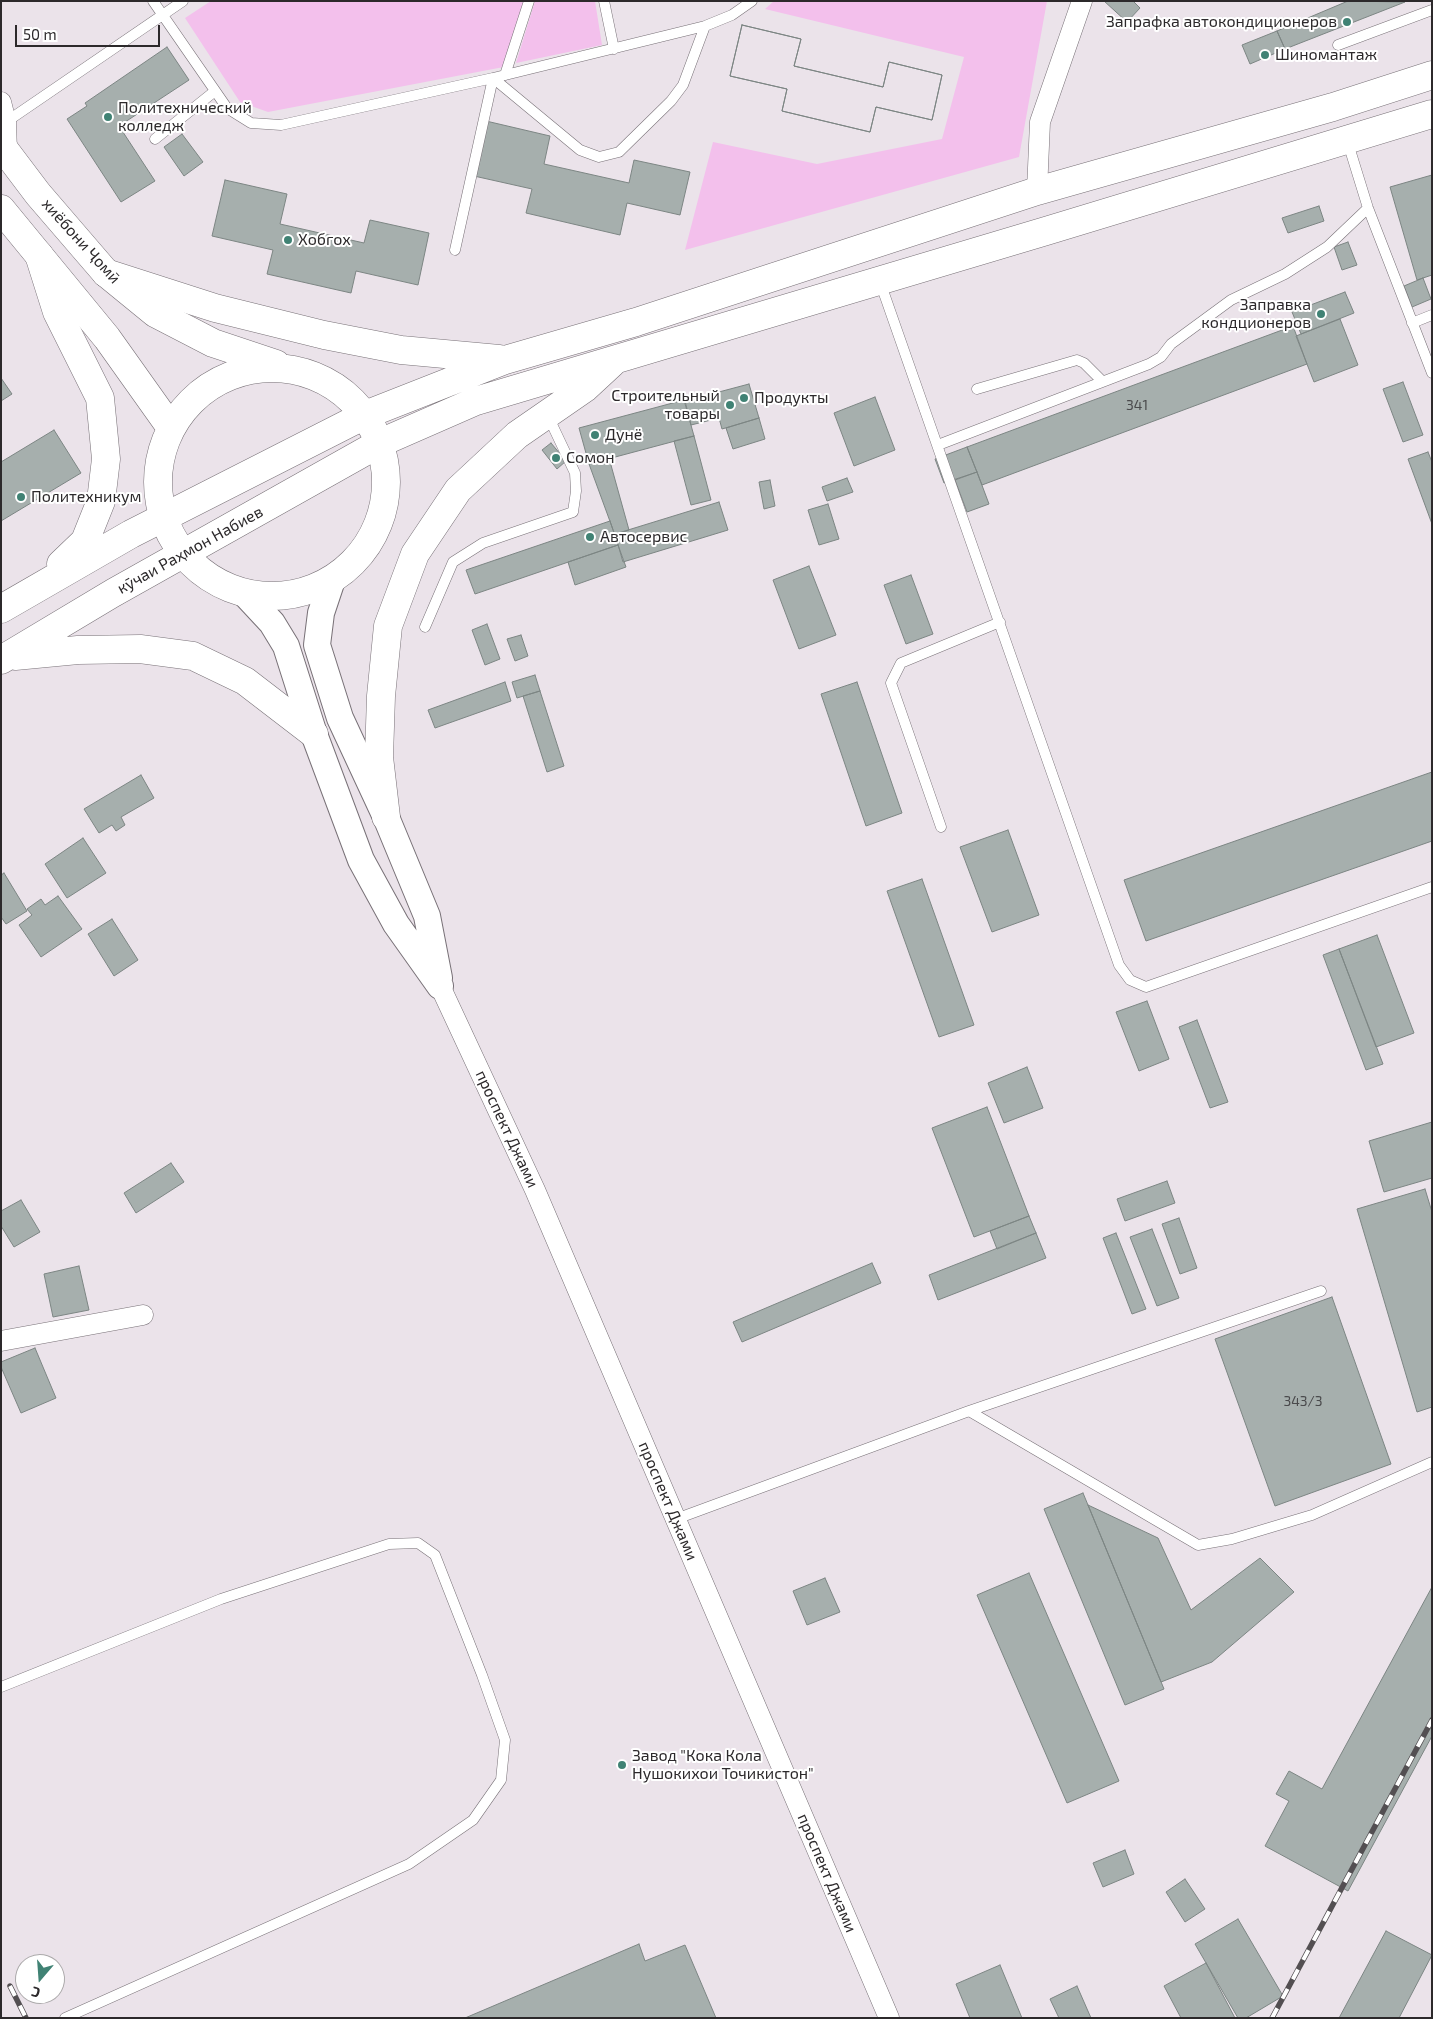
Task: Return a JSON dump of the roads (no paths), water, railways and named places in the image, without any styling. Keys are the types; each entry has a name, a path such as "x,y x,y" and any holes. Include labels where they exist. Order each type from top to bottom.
{"main road":[{"path":"1,609 131,534 366,415 505,360 636,322 1037,191 1332,108 1432,76"},
{"name":"кӯчаи Раҳмон Набиев","path":"4,658 113,593 380,443 476,401 1432,114"},
{"name":"хиёбони Ҷомӣ","path":"5,140 38,194 106,273 155,313 213,343 330,383 366,415"},
{"path":"1,209 107,338 171,428"},
{"path":"39,255 57,312 100,398 106,459 101,501 84,541 39,587"},
{"path":"106,273 215,308 324,334 401,350 505,360"},
{"path":"636,322 646,350"},
{"path":"386,817 379,757 381,696 388,626 415,554 458,490 517,435 585,388 616,359"},
{"path":"285,367 237,372 196,395 171,428 156,476 162,519 183,555 211,580 245,594 290,596 332,580 369,544 386,495 380,443 366,415"},
{"path":"4,658 78,650 132,650 193,656 245,681 314,734"}],"street":[{"path":"1037,191 1040,122 1083,2"},
{"path":"1,102 5,140"},
{"path":"332,580 321,613 317,644 340,718 386,817 427,916 440,986"},
{"path":"245,594 272,623 286,646 314,734 361,860 396,924 440,986"},
{"name":"проспект Джами","path":"440,986 535,1190 889,2018"},
{"path":"1,1341 143,1315"}],"lane":[{"path":"153,1 227,108 251,123 281,125 493,78 705,26 732,15 752,1"},
{"path":"5,140 162,15 183,1"},
{"path":"505,75 529,1"},
{"path":"604,1 614,49"},
{"path":"1338,45 1432,10"},
{"path":"493,78 580,150 599,157 609,155 618,152 671,101 683,85 705,26"},
{"path":"455,250 493,78"},
{"path":"155,139 215,91"},
{"path":"1346,139 1368,208 1432,373"},
{"path":"938,445 1149,364 1161,357 1171,344 1231,300 1285,274 1326,247 1368,208"},
{"path":"880,281 1119,966 1130,980 1146,987 1432,887"},
{"path":"1412,322 1432,315"},
{"path":"976,389 1076,360 1084,363 1102,381"},
{"path":"425,628 453,562 483,543 573,512 576,492 575,473 547,414"},
{"path":"941,827 890,683 901,663 1000,622"},
{"path":"676,1518 969,1411 1321,1291"},
{"path":"969,1411 1198,1545 1232,1539 1312,1515 1432,1462"},
{"path":"1,1687 221,1599 389,1544 418,1543 435,1555 505,1740 502,1780 473,1820 409,1864 66,2018"}],"railway":[{"path":"1272,2018 1432,1720"},
{"path":"10,1986 26,2018"}],"place":[{"name":"Запрафка автокондиционеров","path":"1347,22"},
{"name":"Шиномантаж","path":"1265,55"},
{"name":"Политехнический колледж","path":"108,117"},
{"name":"Хобгох","path":"288,240"},
{"name":"Заправка кондционеров","path":"1321,314"},
{"name":"Продукты","path":"744,398"},
{"name":"Строительный товары","path":"730,405"},
{"name":"Дунё","path":"595,435"},
{"name":"Сомон","path":"556,458"},
{"name":"Политехникум","path":"21,497"},
{"name":"Автосервис","path":"590,537"},
{"name":"Завод \"Кока Кола Нушокихои Точикистон\"","path":"622,1765"}]}
